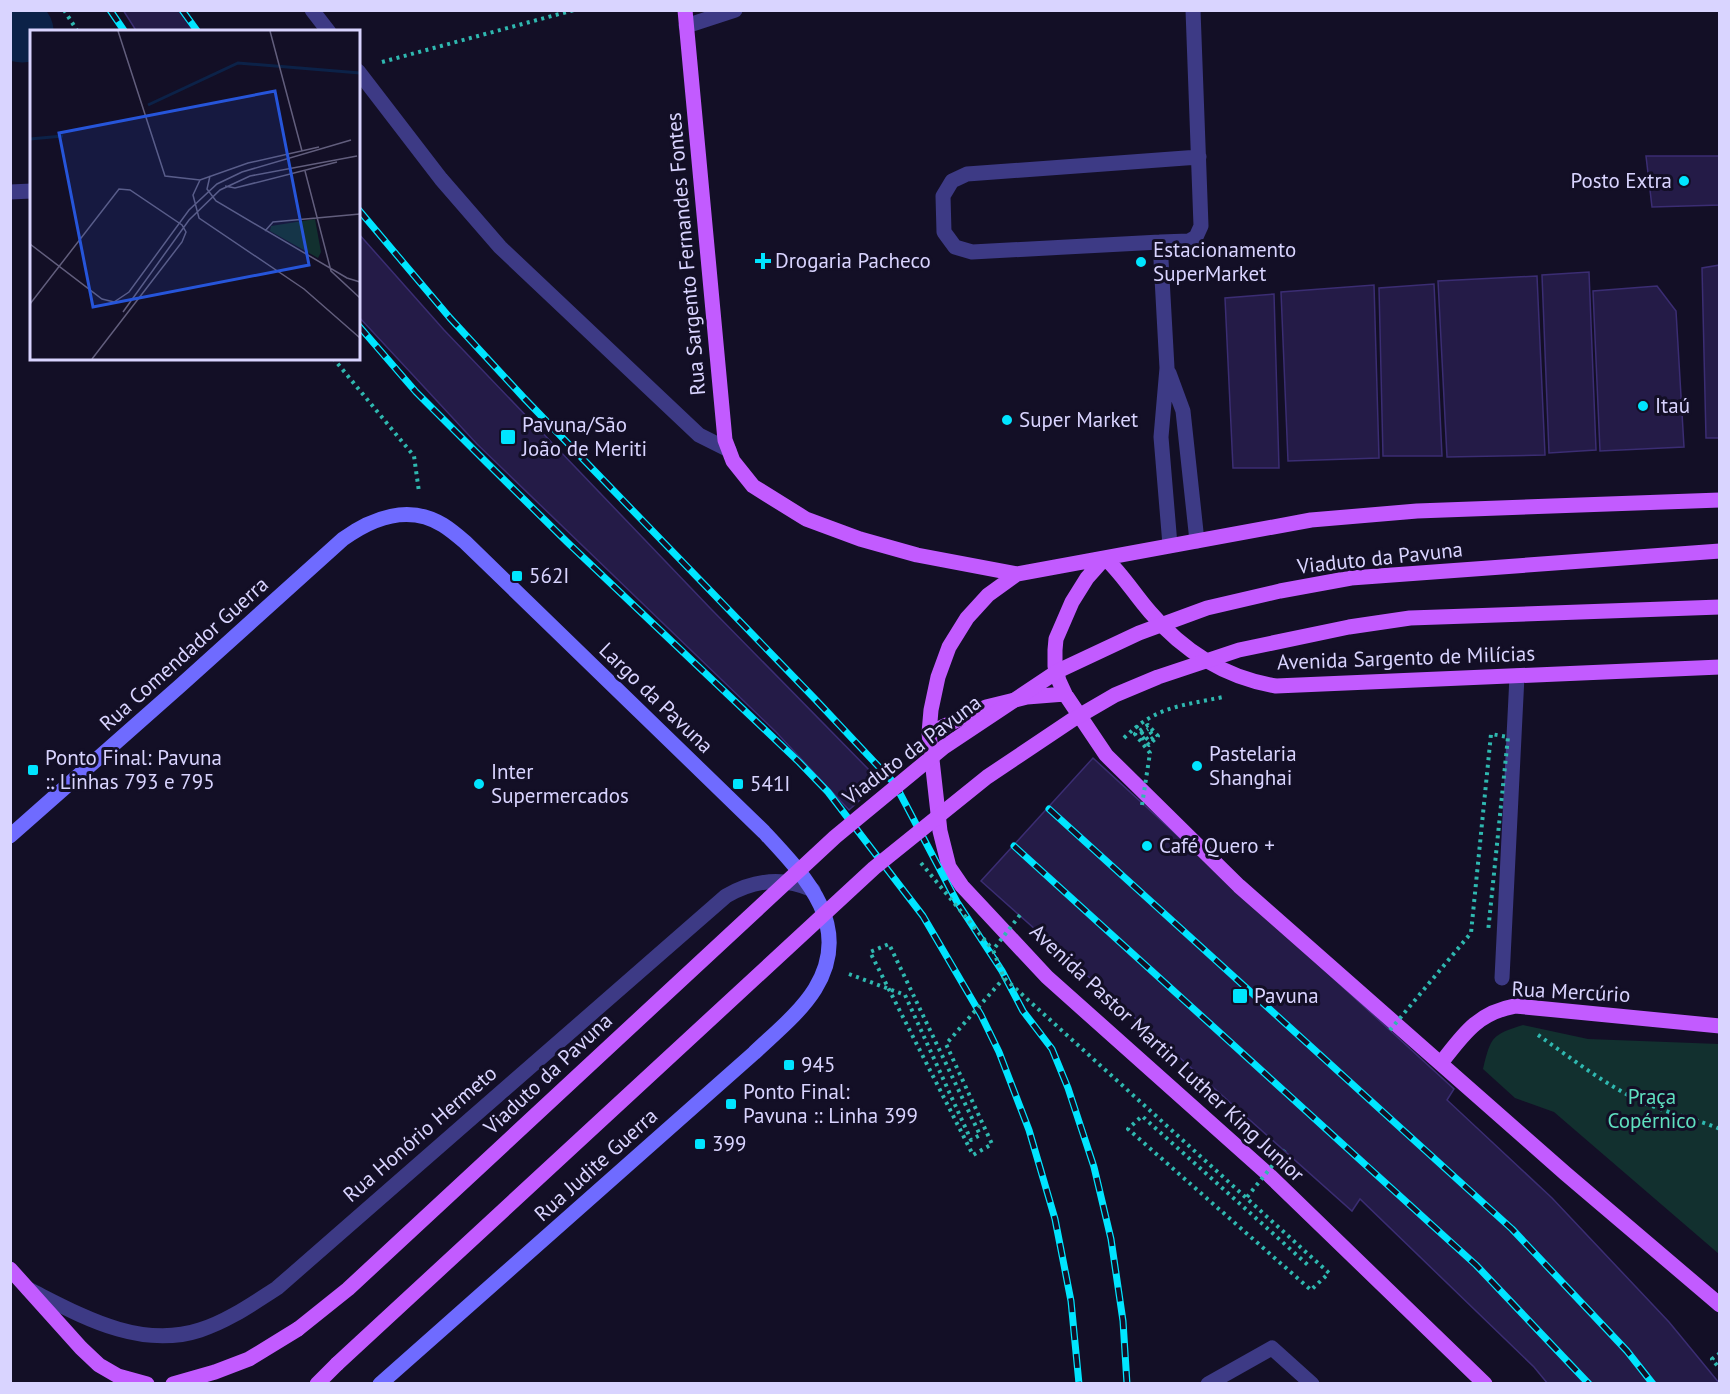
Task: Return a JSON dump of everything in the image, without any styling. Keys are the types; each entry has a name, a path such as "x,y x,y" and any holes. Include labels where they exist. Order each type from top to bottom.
{"main road":[{"name":"Rua Sargento Fernandes Fontes","path":"685,10 723,422 733,461 753,486 787,509 822,526 917,555 1017,574"},
{"path":"929,733 930,710 938,677 949,647 977,606 1001,584 1017,574 1311,520 1405,512 1719,500"},
{"name":"Largo da Pavuna","path":"392,516 423,516 444,525 465,542 764,832 789,859 821,903 829,938 826,966"},
{"name":"Rua Comendador Guerra","path":"10,836 181,686 343,539 360,526 392,516"},
{"name":"Viaduto da Pavuna","path":"173,1383 205,1376 249,1359 298,1329 348,1289 836,837 944,747 1058,671 1139,633 1207,608 1351,578 1719,551"},
{"path":"1105,559 1087,578 1072,602 1056,639 1055,666 1065,694 1106,755 1239,886 1566,1174 1719,1305"},
{"name":"Avenida Sargento de Milícias","path":"1105,559 1123,576 1162,626 1180,642 1201,658 1258,683 1276,686 1719,667"},
{"path":"317,1383 874,867 987,777 1071,720 1115,695 1158,677 1239,650 1350,627 1410,618 1719,608"},
{"path":"929,733 961,716 1004,701 1065,694"},
{"name":"Avenida Pastor Martin Luther King Junior","path":"929,733 940,831 949,867 962,886 1047,977 1270,1176 1485,1383"},
{"name":"Rua Judite Guerra","path":"380,1383 784,1025 815,989 826,966"},
{"name":"Rua Mercúrio","path":"1441,1063 1469,1028 1481,1018 1503,1008 1515,1006 1719,1026"},
{"name":"Rua Honório Hermeto","path":"10,1269 99,1365 118,1376 147,1383"}],"street":[{"path":"312,10 327,30"},
{"path":"686,26 735,10"},
{"path":"1193,10 1199,157 1201,226 1196,237 1188,241 972,252 955,247 944,232 943,196 952,180 967,174 1199,157"},
{"path":"360,74 441,179 500,247 699,435 729,450"},
{"path":"10,192 30,191"},
{"path":"1160,242 1167,368 1161,437 1170,545"},
{"path":"1167,368 1183,411 1197,541"},
{"path":"1502,978 1516,676"},
{"name":"Rua Honório Hermeto","path":"28,1289 98,1323 135,1333 180,1334 199,1331 225,1320 276,1288 726,896 750,884 764,881 802,885 813,890"},
{"path":"1208,1383 1272,1348 1312,1383"}],"path":[{"path":"64,10 77,30"},
{"path":"378,63 574,10"},
{"path":"335,360 414,456 423,516"},
{"path":"1106,755 1136,726 1162,710 1230,696"},
{"path":"1136,726 1149,741 1154,737 1148,729 1140,734 1149,745 1158,736 1148,724 1135,734 1150,753 1142,805"},
{"path":"1390,1030 1471,933 1491,735 1508,737 1488,932"},
{"path":"920,862 993,950 1004,978 1329,1273 1311,1290 1128,1129 1142,1116 1308,1265"},
{"path":"993,950 1020,915"},
{"path":"826,966 905,995 971,1140 980,1135 889,944 870,952 973,1155 992,1144 946,1044 1004,978"},
{"path":"1531,1030 1588,1070 1638,1100 1719,1129"},
{"path":"1247,1197 1285,1150"},
{"path":"1719,1353 1712,1359 1719,1369"}],"green space":[{"name":"Praça Copérnico","path":"1523,1025 1588,1039 1719,1044 1719,1254 1554,1112 1515,1098 1483,1069 1488,1050 1494,1039 1504,1032"}],"building":[{"path":"123,10 179,10 194,30 136,30"},
{"name":"Posto Extra","path":"1646,156 1720,156 1720,205 1652,207"},
{"path":"360,235 444,330 880,782 849,810 776,732 477,444 360,318"},
{"path":"1720,265 1720,438 1706,438 1702,268"},
{"path":"1589,272 1596,450 1549,453 1542,275"},
{"path":"1537,276 1545,455 1447,457 1438,281"},
{"path":"1434,284 1442,456 1383,456 1379,288"},
{"path":"1374,285 1379,458 1288,461 1281,292"},
{"path":"1657,286 1676,311 1684,447 1600,451 1593,291"},
{"path":"1274,294 1279,468 1233,468 1225,298"},
{"path":"1093,758 1454,1089 1447,1100 1552,1198 1669,1322 1720,1384 1548,1384 1534,1367 1360,1199 1352,1211 981,881"}],"waterway":[{"path":"10,29 22,31"}],"railway":[{"path":"110,10 124,30"},
{"path":"182,10 197,30"},
{"path":"360,211 450,318 524,398 895,784 957,902 1002,971 1023,1011 1052,1049 1068,1088 1094,1167 1111,1239 1123,1321 1127,1384"},
{"path":"360,327 416,392 487,463 828,792 923,916 981,1015 999,1052 1029,1130 1055,1219 1071,1301 1079,1384"},
{"path":"1049,809 1512,1229 1627,1351 1653,1384"},
{"path":"1014,846 1476,1265 1589,1384"}],"place":[{"name":"Posto Extra","path":"1684,181"},
{"name":"Drogaria Pacheco","path":"763,261"},
{"name":"Estacionamento SuperMarket","path":"1141,262"},
{"name":"Itaú","path":"1643,406"},
{"name":"Super Market","path":"1007,420"},
{"name":"Pavuna/São João de Meriti","path":"508,437"},
{"name":"562I","path":"517,576"},
{"name":"Pastelaria Shanghai","path":"1197,766"},
{"name":"Ponto Final: Pavuna :: Linhas 793 e 795","path":"33,770"},
{"name":"Inter Supermercados","path":"479,784"},
{"name":"541I","path":"738,784"},
{"name":"Café Quero +","path":"1147,846"},
{"name":"Pavuna","path":"1240,996"},
{"name":"945","path":"789,1065"},
{"name":"Ponto Final: Pavuna :: Linha 399","path":"731,1104"},
{"name":"399","path":"700,1144"}]}
